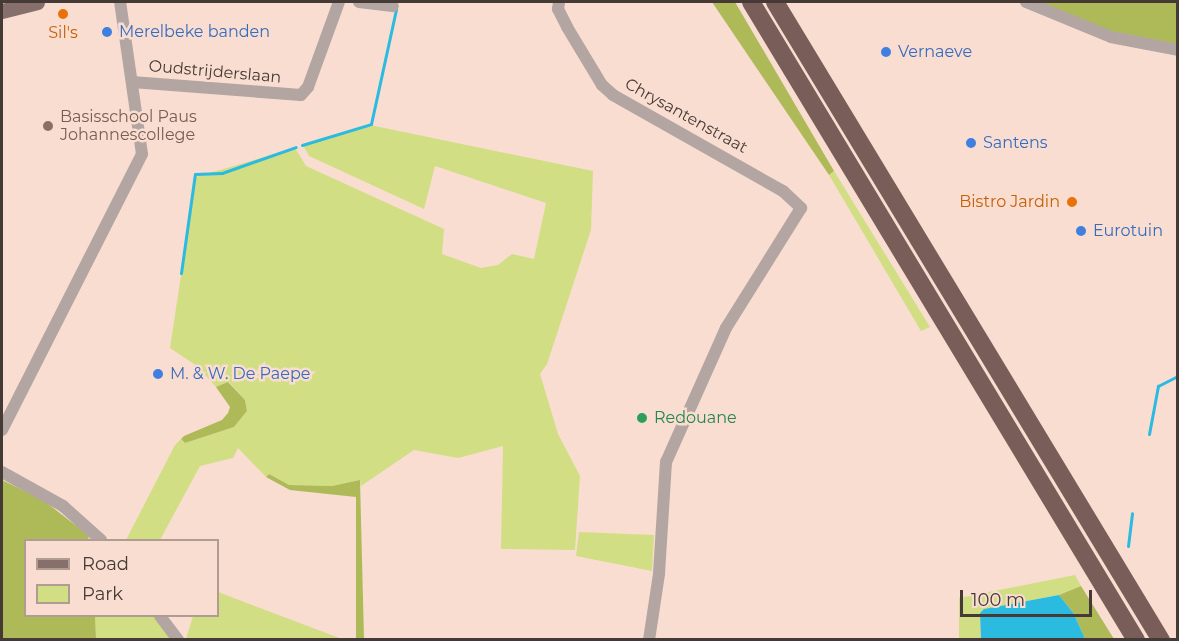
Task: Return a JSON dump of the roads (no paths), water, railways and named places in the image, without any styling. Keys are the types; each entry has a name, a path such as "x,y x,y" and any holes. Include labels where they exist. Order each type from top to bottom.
{"highway":[{"path":"751,2 1136,639"},
{"path":"775,2 1161,639"}],"main road":[{"path":"2,11 38,2"}],"street":[{"path":"2,430 139,167 142,154 120,2"},
{"name":"Oudstrijderslaan","path":"132,82 302,95 308,87 339,2"},
{"path":"359,2 393,6"},
{"name":"Chrysantenstraat","path":"560,2 558,9 572,35 602,85 613,95 773,185 794,198 801,208 726,328 666,462 659,574 649,639"},
{"path":"1026,2 1111,37 1178,50"},
{"path":"2,472 63,506 100,539"},
{"path":"162,617 178,639"}],"water":[{"path":"1059,595 1074,614 1085,639 981,639 980,613 984,609"}],"waterway":[{"path":"302,145 371,124 396,9"},
{"path":"181,273 195,174 222,173 296,147"},
{"path":"1149,434 1158,386 1178,376"},
{"path":"1128,546 1132,513"}],"place":[{"name":"Sil's","path":"63,14"},
{"name":"Merelbeke banden","path":"107,32"},
{"name":"Vernaeve","path":"886,52"},
{"name":"Basisschool Paus Johannescollege","path":"48,126"},
{"name":"Santens","path":"971,143"},
{"name":"Bistro Jardin","path":"1072,202"},
{"name":"Eurotuin","path":"1081,231"},
{"name":"M. & W. De Paepe","path":"158,374"},
{"name":"Redouane","path":"642,418"}]}
